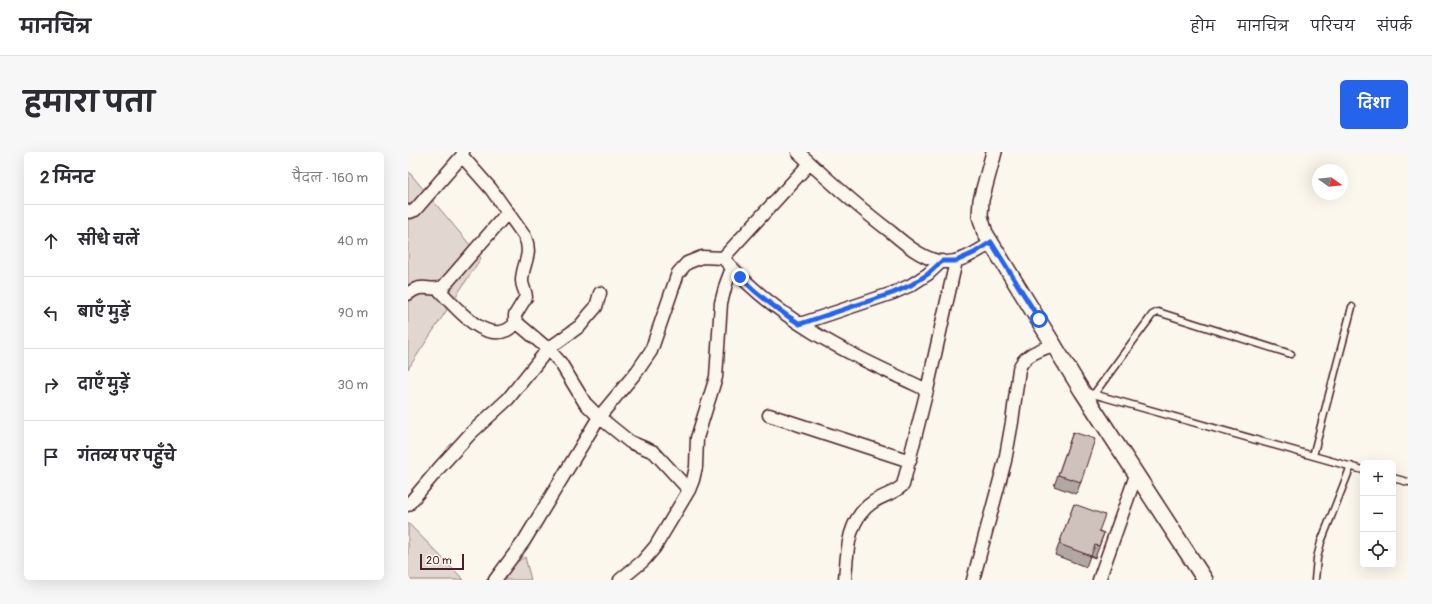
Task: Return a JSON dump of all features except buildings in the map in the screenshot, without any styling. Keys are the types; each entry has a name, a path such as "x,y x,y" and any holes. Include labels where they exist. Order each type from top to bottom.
{"street":[{"path":"994,152 981,200 980,216 985,233 1055,344 1088,392 1136,475 1205,580"},
{"path":"799,153 809,164 867,214 926,257 938,262 956,261 974,253 991,242"},
{"path":"408,211 410,212 415,210 463,154 508,212 528,244 529,251 522,284 526,297 515,315 517,322 548,349 560,362 585,403 599,417 630,442 654,452 689,490"},
{"path":"723,258 809,164"},
{"path":"408,294 420,288 426,287 438,289 443,287 508,212"},
{"path":"495,580 524,541 599,417 638,370 651,351 678,273 687,263 702,257 723,258 748,285 784,314 857,357 927,390"},
{"path":"800,324 893,293 911,285 928,274 942,261"},
{"path":"845,580 847,554 852,530 857,518 865,507 903,486 927,390 956,261"},
{"path":"620,580 643,561 655,547 689,490 696,467 697,438 716,377 721,304 732,268"},
{"path":"438,289 466,319 478,327 491,331 499,331 506,330 517,322"},
{"path":"408,505 470,433 508,399 548,349 580,326 596,307 600,293"},
{"path":"973,580 1005,461 1019,369 1022,361 1029,355 1055,344"},
{"path":"769,415 910,461"},
{"path":"1099,580 1136,475"}],"lane":[{"path":"1313,456 1352,307"},
{"path":"1291,354 1158,312 1152,315 1088,392 1360,469"},
{"path":"1315,580 1317,558 1321,542 1351,466"},
{"path":"1396,479 1408,482"}],"shaded area":[{"path":"408,171 481,258 408,369"},
{"path":"408,523 464,580 408,580"},
{"path":"525,557 531,580 486,580"}],"route":[{"path":"740,277 784,314 800,324 893,293 911,285 928,274 942,261 956,261 974,253 991,242 1039,319"}]}
